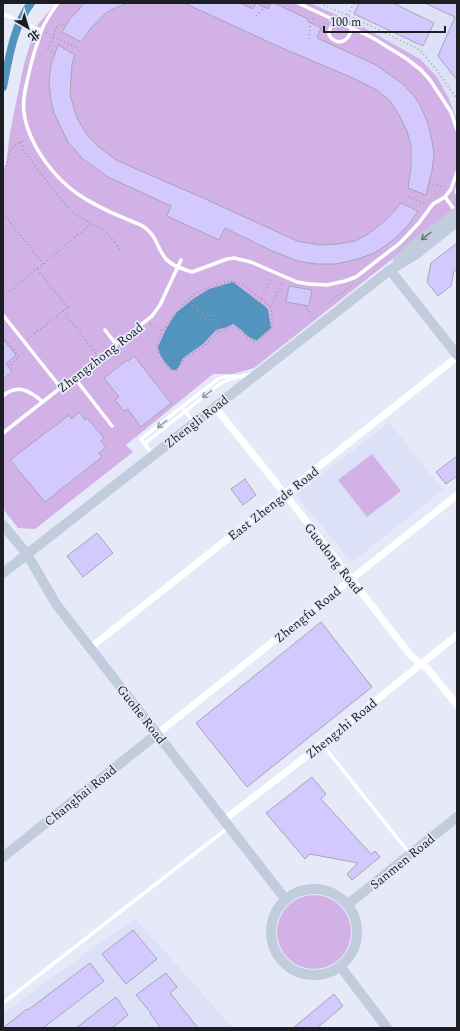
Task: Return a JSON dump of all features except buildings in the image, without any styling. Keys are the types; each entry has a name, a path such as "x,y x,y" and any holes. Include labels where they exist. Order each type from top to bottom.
{"main road":[{"name":"Zhengli Road","path":"3,573 214,406 390,270 410,249 457,216"},
{"path":"390,270 457,356"},
{"name":"Guohe Road","path":"3,525 27,554 56,604 286,900"},
{"name":"Changhai Road","path":"3,857 157,734"},
{"name":"Sanmen Road","path":"347,905 457,817"},
{"path":"318,890 332,893 347,905 354,917 357,930 355,944 349,956 340,966 327,973 313,975 298,972 286,965 277,954 272,940 272,925 277,912 286,900 294,894 303,891 318,890"},
{"path":"340,966 387,1028"}],"street":[{"name":"East Zhengde Road","path":"90,648 457,356"},
{"name":"Guodong Road","path":"214,406 285,494 411,656 433,675 457,705"},
{"name":"Zhengfu Road","path":"157,734 457,495"},
{"name":"Zhengzhi Road","path":"227,823 457,635"}],"lane":[{"path":"58,3 41,30 30,67 25,95 24,111 26,126 42,157 56,176 69,188 89,201 148,229 154,236 161,253 173,264 192,272 226,259 234,258 252,262 297,282 327,285 345,281 356,277 400,243 418,224 433,204 445,197 452,188 457,172"},
{"path":"298,3 373,38 407,59 421,70 430,80 451,112 457,130"},
{"path":"3,14 41,30"},
{"path":"335,20 329,35 331,39 335,41 345,41 349,37 352,28"},
{"path":"445,197 457,216"},
{"name":"Zhengzhong Road","path":"3,433 152,316 160,305 181,260"},
{"path":"3,315 60,388"},
{"path":"105,330 116,344"},
{"path":"144,444 221,383 252,374 262,369"},
{"path":"74,377 112,426"},
{"path":"153,455 141,439 218,379 223,377 241,377"},
{"path":"3,396 8,392 21,389 27,391 43,402"},
{"path":"182,408 194,422"},
{"path":"322,744 410,854"},
{"path":"3,1003 227,823"}],"path":[{"path":"256,16 268,3"},
{"path":"321,3 420,50 457,99"},
{"path":"348,15 354,3"},
{"path":"55,54 48,48 52,36 58,24 66,26"},
{"path":"309,39 310,27"},
{"path":"41,30 78,48"},
{"path":"3,170 13,146 32,138"},
{"path":"20,142 27,156 70,210 91,224 102,229 120,249"},
{"path":"429,183 452,188"},
{"path":"405,195 431,207"},
{"path":"3,213 43,264"},
{"path":"3,296 91,224"},
{"path":"37,269 68,308"},
{"path":"260,299 266,292 272,271"},
{"path":"270,306 242,284 231,280 202,291 192,296 173,315 163,331 157,345 157,350 171,371 175,372 184,359 204,346 214,335 234,326 250,340 256,342 259,341 271,330 270,306 285,276"},
{"path":"192,296 192,308 198,308 198,314 202,315 204,318 208,315"},
{"path":"24,342 71,305"},
{"path":"304,305 319,324"},
{"path":"63,311 99,357"},
{"path":"202,315 206,312 208,315 214,316 213,323 218,324 218,332"},
{"path":"145,321 163,331"},
{"path":"3,338 19,358 9,366"}],"shaded area":[{"path":"56,3 310,3 363,27 420,59 437,77 449,99 457,120 457,183 454,192 457,197 457,208 254,368 233,374 213,374 126,445 133,452 35,529 18,528 3,509 3,170 6,165 10,132 24,64 35,28"},
{"path":"310,3 457,3 457,120 449,99 420,59 363,27"},
{"path":"389,422 443,490 352,562 296,495"},
{"path":"372,454 401,491 367,517 338,480"},
{"path":"314,895 335,901 345,911 351,932 345,953 335,963 314,969 293,963 283,953 277,932 283,911 293,901"},
{"path":"135,918 233,1028 3,1028 3,1013"}],"water":[{"path":"233,282 266,307 268,310 271,328 257,340 247,336 233,324 216,330 203,344 183,358 176,370 172,370 163,359 158,347 166,329 176,313 193,299 209,289"}],"waterway":[{"path":"3,87 12,43 20,22 31,3"}]}
